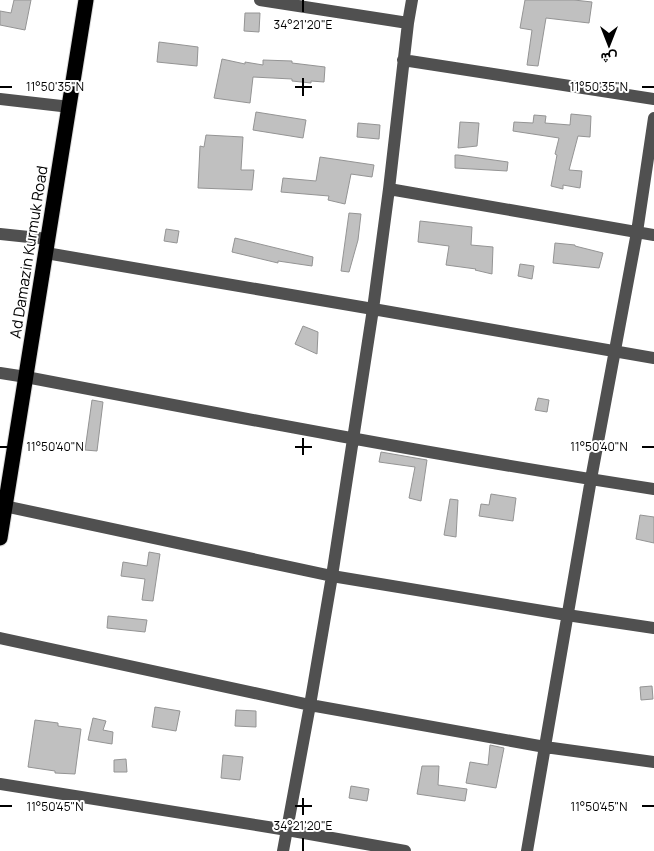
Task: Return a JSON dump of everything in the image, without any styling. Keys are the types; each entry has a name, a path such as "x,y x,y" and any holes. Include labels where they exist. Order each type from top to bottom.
{"highway":[{"name":"Ad Damazin Kurmuk Road","path":"0,538 3,505 26,377 86,0"}],"street":[{"path":"260,0 408,22"},
{"path":"283,851 332,576 373,309 412,0"},
{"path":"403,60 654,98"},
{"path":"0,99 70,107"},
{"path":"527,851 566,615 637,232 654,118"},
{"path":"389,189 654,235"},
{"path":"0,234 47,246 373,309 654,358"},
{"path":"0,373 353,439 590,480 654,489"},
{"path":"3,505 332,576 654,628"},
{"path":"0,638 310,705 545,747 654,762"},
{"path":"0,784 405,851"}],"building":[{"path":"14,0 31,0 25,30 0,25 0,11 11,13"},
{"path":"525,0 592,2 589,23 546,18 538,66 527,65 532,30 520,28"},
{"path":"245,13 260,13 259,32 244,31"},
{"path":"159,42 198,47 197,66 157,62"},
{"path":"222,59 245,64 245,62 263,65 263,60 292,61 292,63 325,67 324,82 311,81 311,83 292,81 292,79 253,77 250,103 214,98"},
{"path":"256,112 306,120 303,138 253,130"},
{"path":"571,114 591,116 590,137 578,136 569,170 582,171 580,188 563,185 563,189 551,186 559,138 513,131 514,122 533,123 534,115 546,116 545,123 570,125"},
{"path":"460,122 479,123 477,146 458,148"},
{"path":"358,123 380,125 379,139 357,137"},
{"path":"206,135 243,137 241,170 254,170 252,190 198,188 200,146 204,147"},
{"path":"455,155 508,162 507,171 455,168"},
{"path":"320,157 374,165 372,177 351,174 345,204 328,200 329,196 281,192 283,178 316,181"},
{"path":"349,213 361,214 358,240 349,272 341,271"},
{"path":"420,221 472,227 471,245 493,247 492,274 476,269 446,265 449,246 418,242"},
{"path":"166,229 179,231 177,243 164,241"},
{"path":"235,238 313,257 312,266 278,261 278,263 232,252"},
{"path":"555,243 575,245 603,253 599,268 553,263"},
{"path":"520,264 534,266 532,279 518,276"},
{"path":"303,326 318,332 317,354 295,344"},
{"path":"538,398 549,400 547,412 535,410"},
{"path":"92,400 103,402 97,451 85,450"},
{"path":"381,452 427,460 421,501 409,498 415,467 379,462"},
{"path":"491,494 516,498 513,521 479,516 481,504 489,505"},
{"path":"450,499 458,500 456,537 444,535"},
{"path":"640,515 654,517 654,543 636,539"},
{"path":"149,552 160,554 153,601 142,600 145,579 121,576 123,562 147,566"},
{"path":"108,616 147,620 145,632 107,628"},
{"path":"652,686 653,699 641,700 640,687"},
{"path":"155,707 180,711 176,731 152,727"},
{"path":"236,710 256,711 256,727 235,726"},
{"path":"93,718 106,721 103,730 113,732 112,744 88,740"},
{"path":"35,720 81,729 75,774 55,773 55,771 28,767"},
{"path":"490,745 504,748 496,788 466,783 470,762 488,765"},
{"path":"223,755 243,757 240,780 221,778"},
{"path":"126,759 127,772 114,772 114,760"},
{"path":"422,766 439,766 438,785 467,789 465,801 417,794"},
{"path":"351,786 369,789 367,801 349,798"}]}
